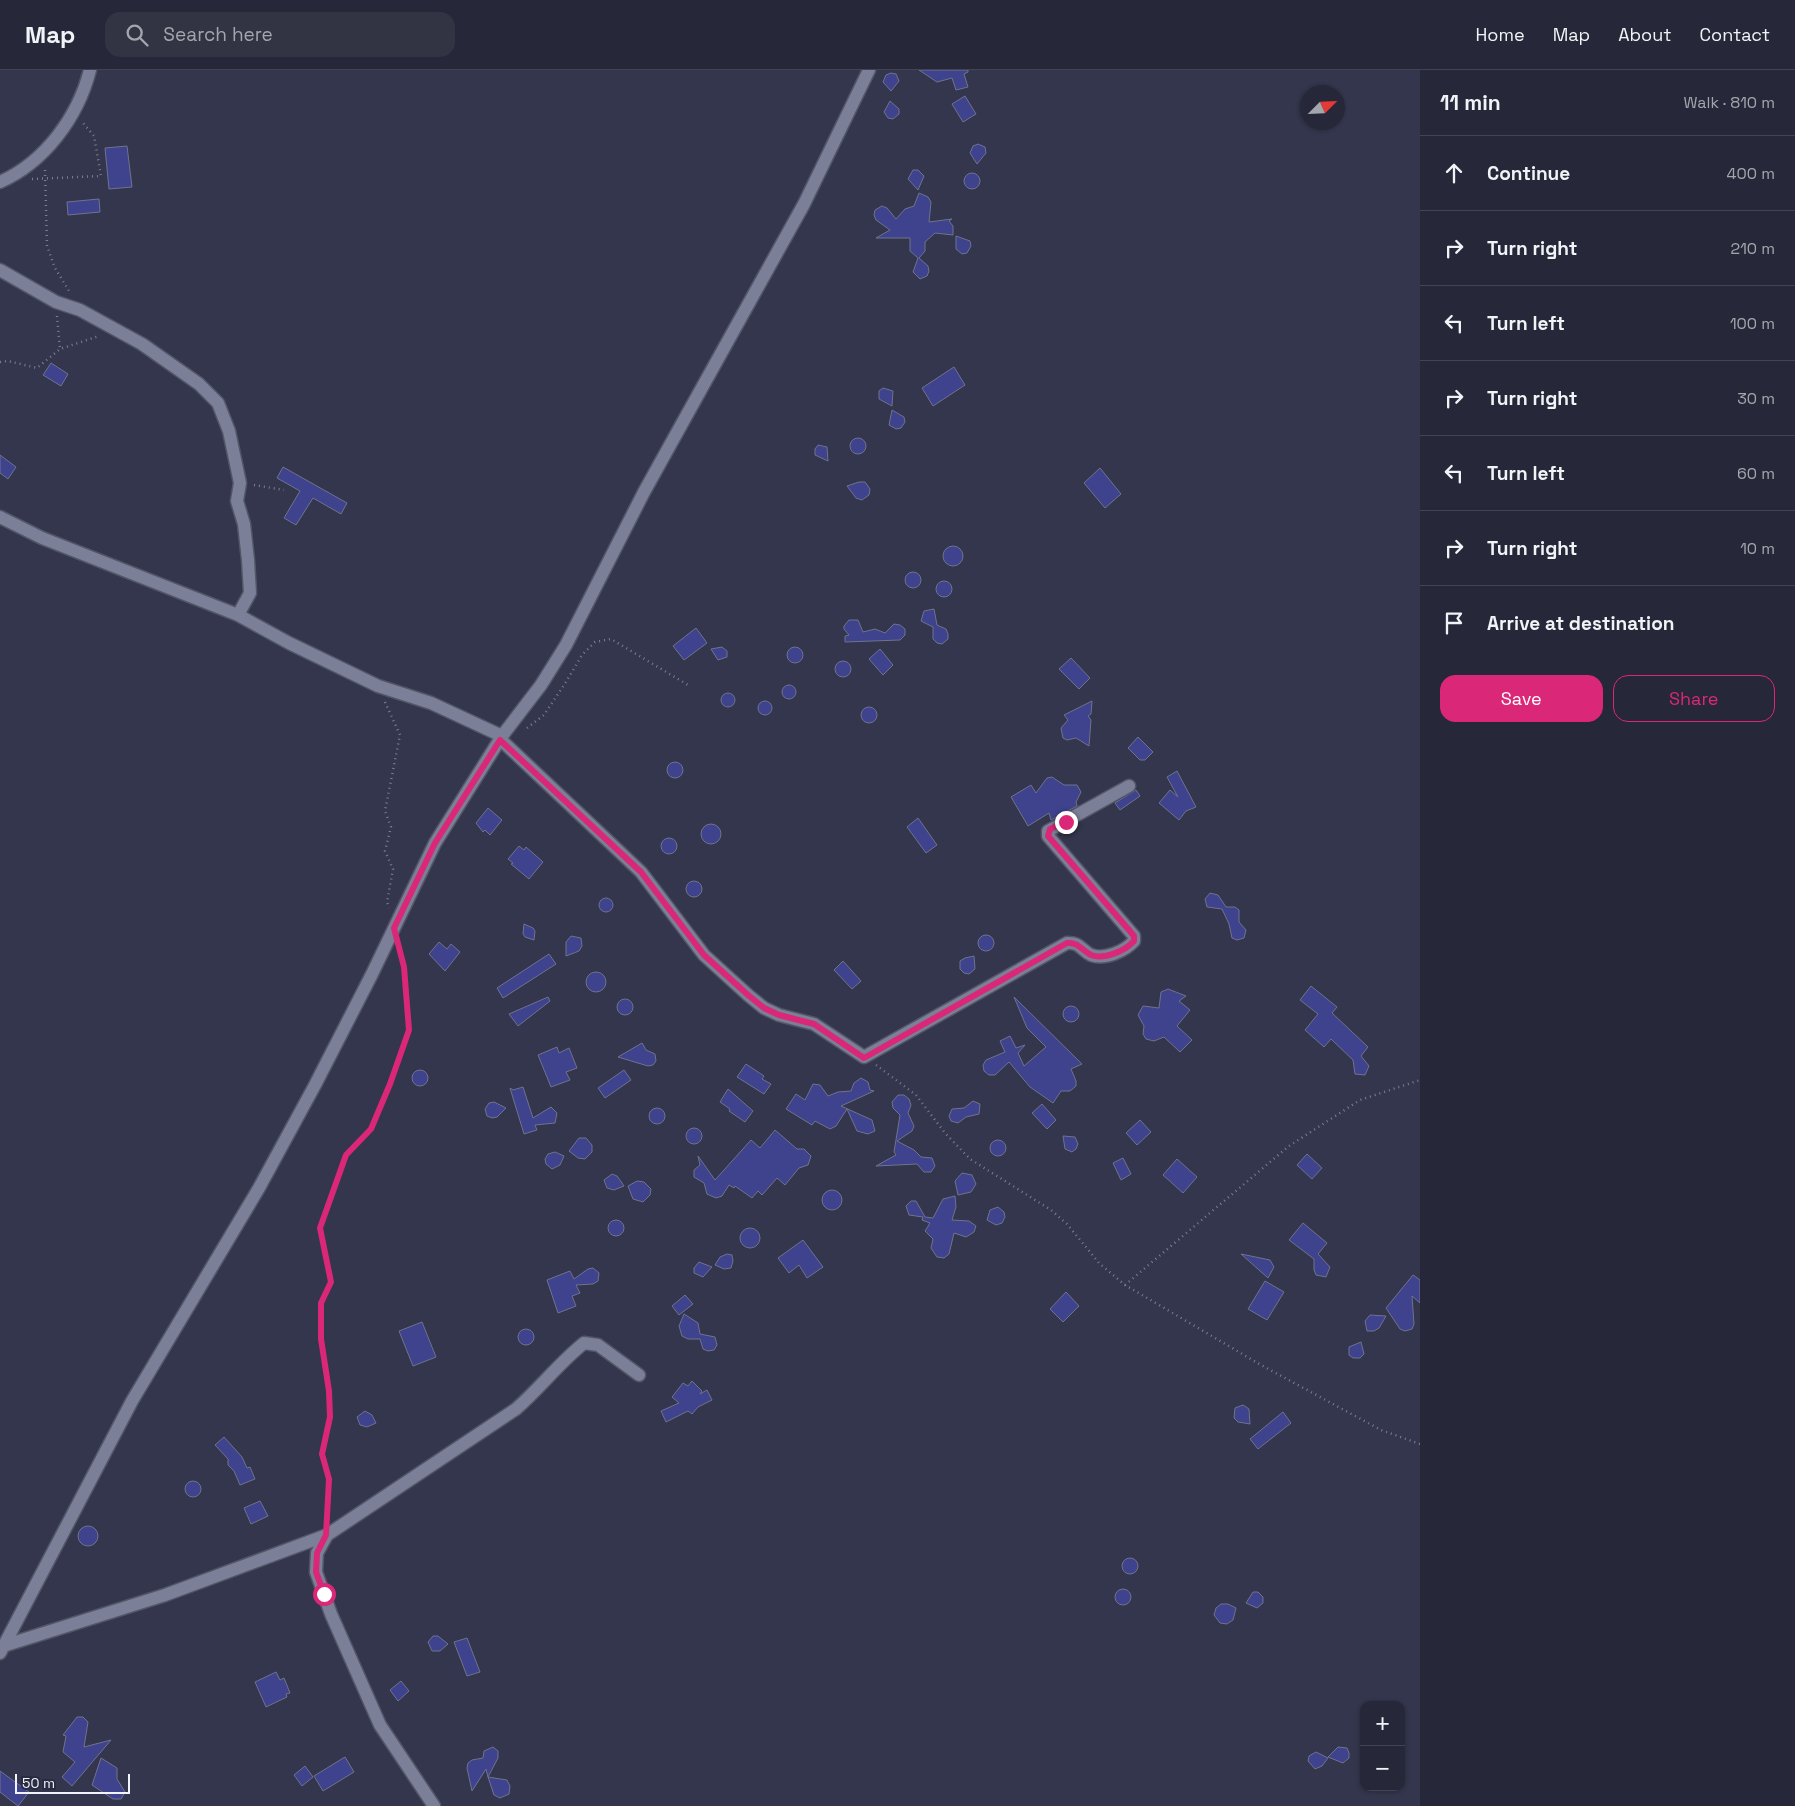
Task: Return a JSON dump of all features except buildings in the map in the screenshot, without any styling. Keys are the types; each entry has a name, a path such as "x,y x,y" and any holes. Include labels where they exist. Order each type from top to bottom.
{"street":[{"path":"5,180 46,151 73,113 90,70"},
{"path":"2,1649 132,1401 260,1188 315,1086 435,843 501,738 535,694 566,645 644,492 804,204 868,70"},
{"path":"0,270 56,302 80,310 142,344 199,384 218,403 229,430 240,483 237,501 245,529 250,586 248,600 238,615"},
{"path":"0,517 42,538 238,615 288,643 378,686 431,703 501,738 641,872 704,955 748,995 764,1008 779,1015 814,1024 864,1058 1067,943 1078,944 1089,954 1098,956 1116,953 1131,945 1134,941 1134,936 1048,836 1048,831 1129,786"},
{"path":"2,1649 165,1595 326,1535 516,1408 538,1390 570,1354 584,1344 598,1345 639,1375"},
{"path":"326,1535 317,1553 316,1572 330,1614 380,1725 434,1806"}],"path":[{"path":"5,180 44,180 101,176 94,136 73,113"},
{"path":"46,151 44,180 48,246 55,268 80,310"},
{"path":"56,302 60,349"},
{"path":"0,362 8,361 37,368 60,349 90,340 114,328"},
{"path":"240,483 284,490"},
{"path":"501,738 522,732 544,715 582,655 595,642 611,639 688,685"},
{"path":"326,1535 329,1479 322,1454 330,1417 329,1391 321,1339 321,1303 331,1282 320,1228 346,1155 371,1129 390,1084 409,1030 404,967 387,902 393,869 385,851 391,827 385,812 400,735 378,686"},
{"path":"864,1058 916,1095 945,1133 970,1159 1051,1210 1067,1224 1099,1264 1125,1285 1261,1365 1380,1430 1420,1444"},
{"path":"1125,1285 1289,1146 1360,1100 1420,1080"}],"route":[{"path":"324,1594 316,1572 317,1553 326,1535 329,1479 322,1454 330,1417 329,1391 321,1339 321,1303 331,1282 320,1228 346,1155 371,1129 390,1084 409,1030 404,967 394,928 422,867 446,823 500,740 539,774 576,812 641,872 659,893 704,955 748,995 764,1008 779,1015 814,1024 864,1058 1067,943 1078,944 1093,956 1116,953 1131,945 1134,941 1134,936 1048,836 1050,829 1066,822"}]}
